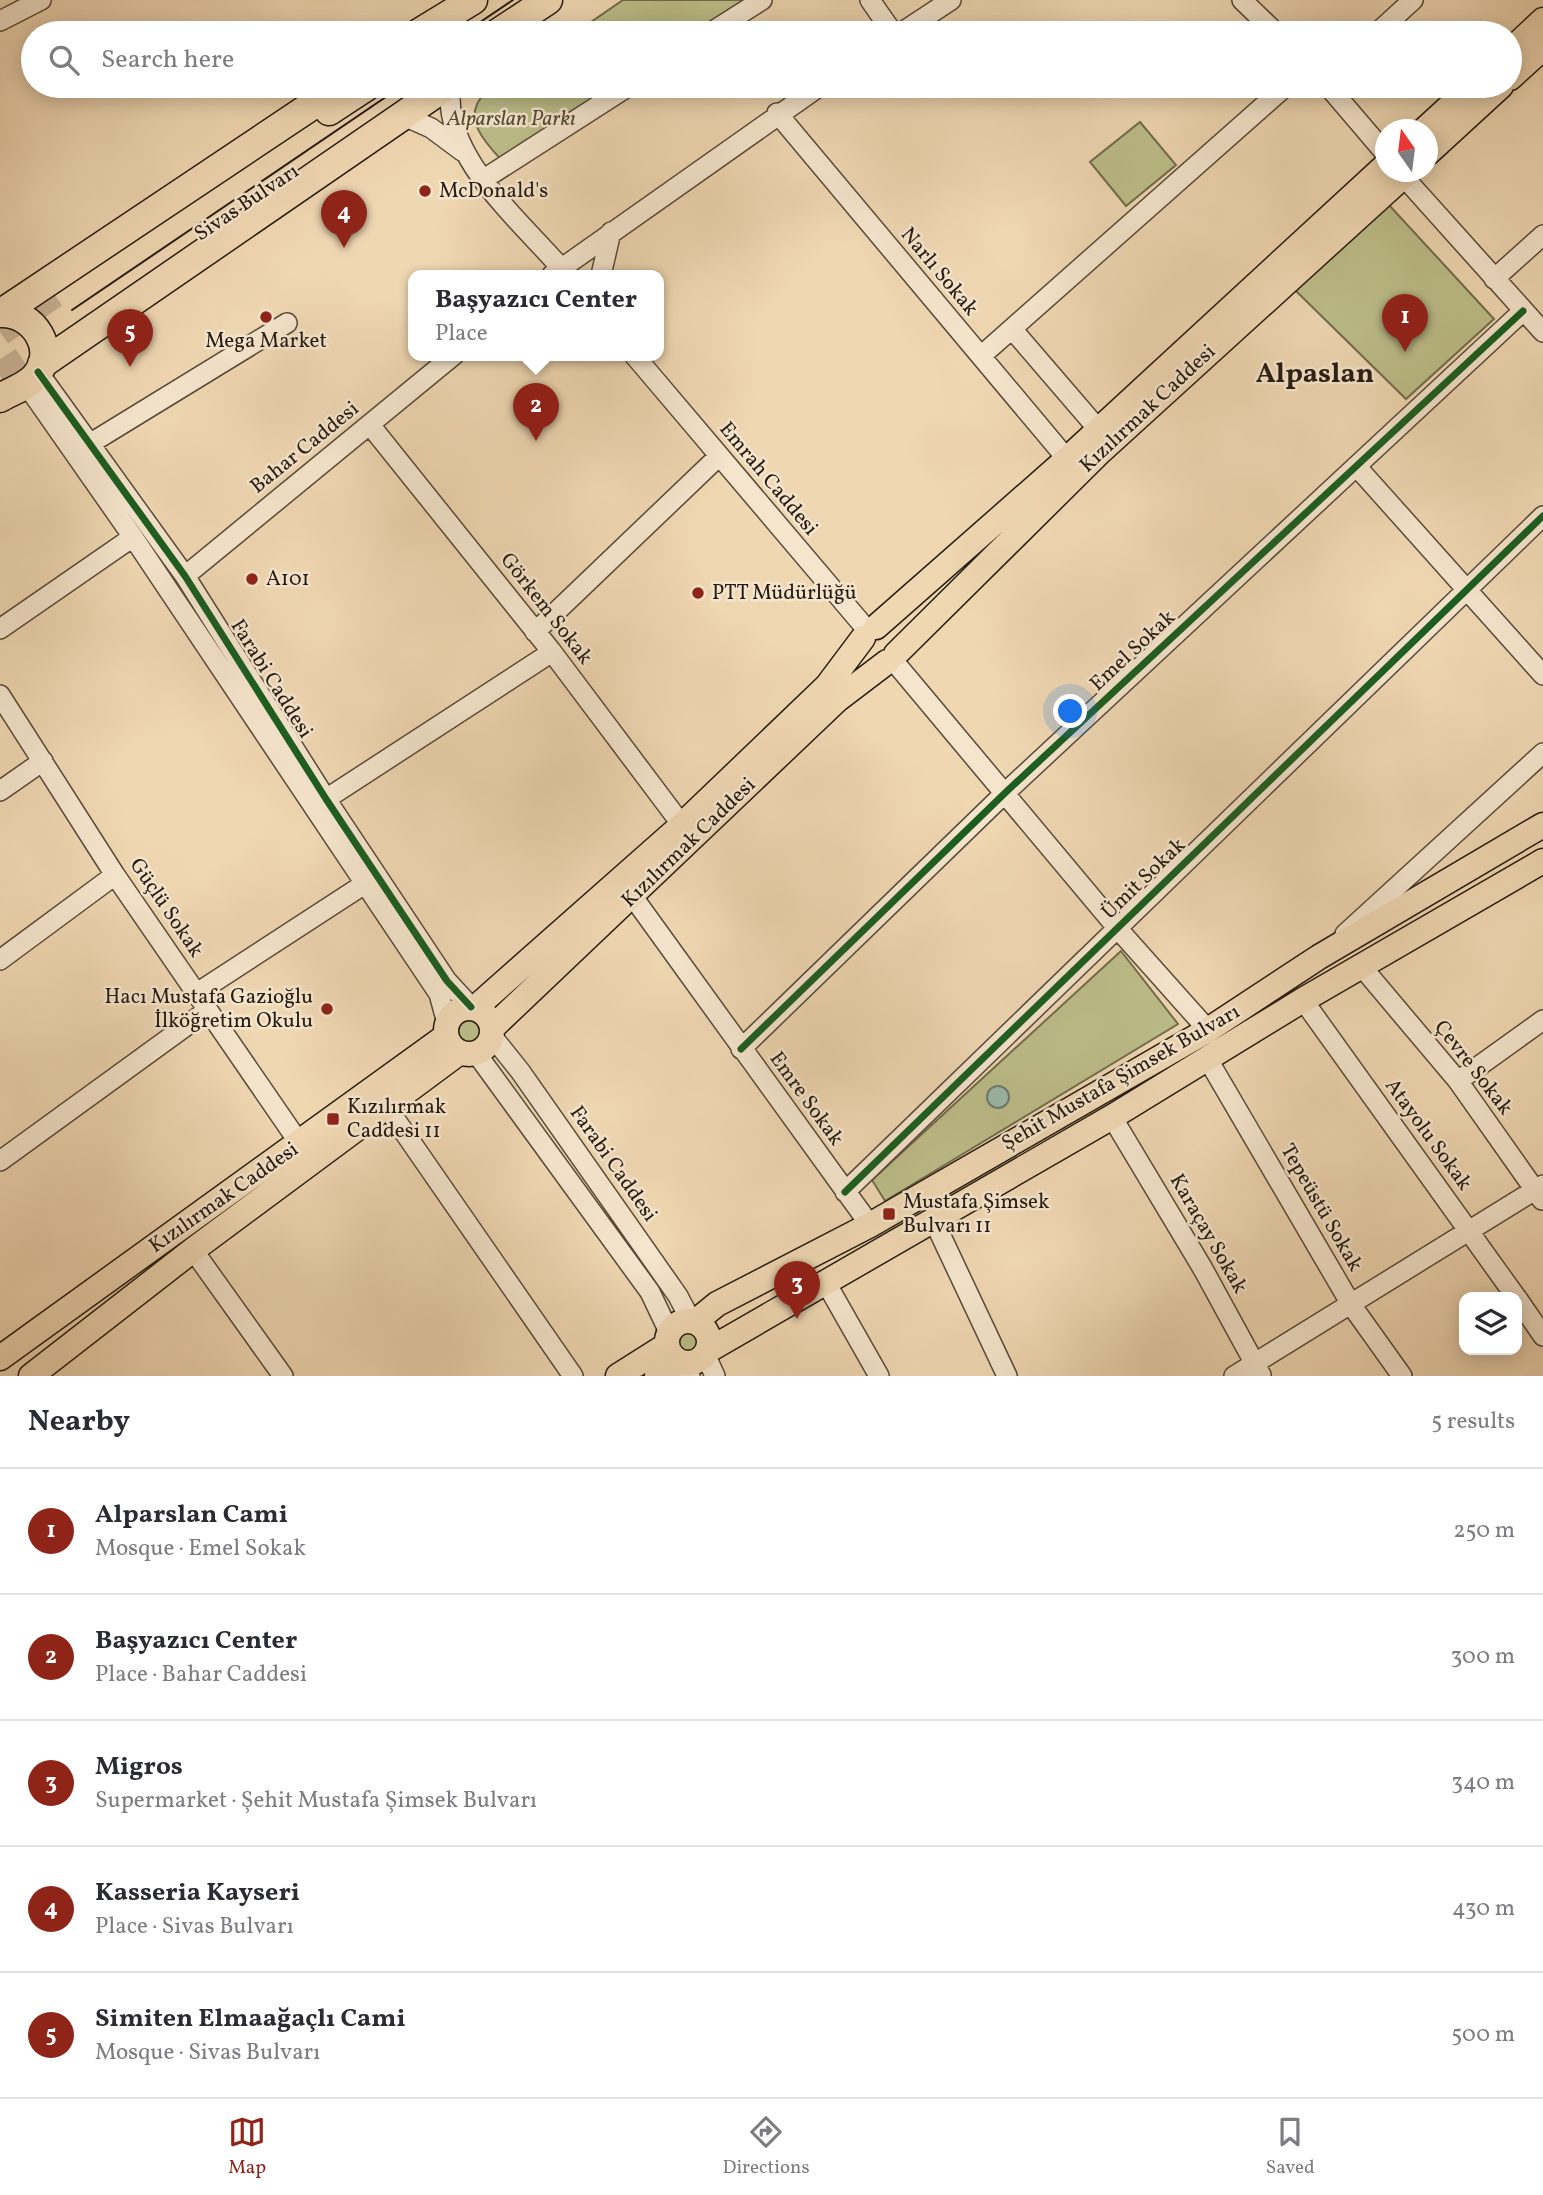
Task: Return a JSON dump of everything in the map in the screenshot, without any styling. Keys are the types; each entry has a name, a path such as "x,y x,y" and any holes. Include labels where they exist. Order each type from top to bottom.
{"highway":[{"path":"439,21 473,0"},
{"path":"459,21 487,0"},
{"path":"516,21 548,0"},
{"path":"527,21 554,0"},
{"path":"2,313 323,98"},
{"name":"Sivas Bulvarı","path":"54,294 349,98"},
{"name":"Sivas Bulvarı","path":"77,325 200,234 402,98"},
{"path":"20,383 431,98"},
{"path":"2,313 20,316 33,325 42,340 20,383"}],"main road":[{"path":"1522,40 1543,20"},
{"path":"1522,67 1543,48"},
{"path":"1436,119 1459,98"},
{"path":"1438,143 1488,98"},
{"name":"Kızılırmak Caddesi","path":"473,1008 682,825 827,686 869,632 1098,429 1386,182"},
{"name":"Kızılırmak Caddesi","path":"31,1376 192,1250 386,1106 633,897 837,700 892,658 1101,451 1387,182"},
{"path":"869,632 888,628 895,634 899,645 892,658"},
{"name":"Şehit Mustafa Şimsek Bulvarı","path":"657,1376 690,1350 717,1304 870,1225 1208,1030 1319,957 1543,825"},
{"name":"Şehit Mustafa Şimsek Bulvarı","path":"618,1376 690,1350 825,1281 1112,1116 1303,1000 1543,861"},
{"path":"469,1038 487,1015 473,1008"},
{"name":"Kızılırmak Caddesi","path":"0,1358 300,1144 469,1038"}],"street":[{"path":"0,21 41,0"},
{"path":"729,21 762,0"},
{"path":"870,0 884,21"},
{"path":"919,21 951,0"},
{"path":"1242,0 1264,21"},
{"path":"1390,21 1413,0"},
{"path":"450,98 452,124 466,154 558,270"},
{"path":"484,179 610,98"},
{"path":"563,270 611,232 801,98"},
{"path":"981,356 1272,98"},
{"path":"1338,98 1375,142"},
{"name":"Narlı Sokak","path":"777,113 1067,459"},
{"path":"404,116 431,128 466,154"},
{"path":"1409,182 1543,332"},
{"path":"602,270 611,232"},
{"path":"1494,279 1543,235"},
{"name":"Emel Sokak","path":"741,1049 1006,792 1523,311"},
{"path":"91,443 287,323"},
{"path":"1012,329 1098,429"},
{"name":"Bahar Caddesi","path":"185,576 447,361"},
{"name":"Emrah Caddesi","path":"639,361 869,632"},
{"name":"Farabi Caddesi","path":"20,383 91,443 185,576 326,799 447,981 473,1008"},
{"name":"Farabi Caddesi","path":"20,383 133,537 363,885 690,1350"},
{"name":"Görkem Sokak","path":"370,425 552,652 682,825"},
{"path":"534,632 718,457"},
{"path":"1357,467 1543,675"},
{"name":"Ümit Sokak","path":"845,1192 1543,516"},
{"path":"0,629 133,537"},
{"path":"326,799 552,652"},
{"path":"892,658 1118,929 1208,1030"},
{"name":"Güçlü Sokak","path":"0,695 115,875 300,1144"},
{"path":"1319,957 1543,753"},
{"path":"0,791 43,761"},
{"path":"0,960 115,875"},
{"path":"197,993 363,885"},
{"name":"Emre Sokak","path":"633,897 870,1225"},
{"name":"Çevre Sokak","path":"1362,967 1458,1081 1541,1192"},
{"name":"Atayolu Sokak","path":"1303,1000 1512,1292"},
{"path":"0,1161 208,1010"},
{"path":"1458,1081 1543,1020"},
{"name":"Tepeüstü Sokak","path":"1207,1058 1352,1306 1402,1376"},
{"path":"386,1106 573,1376"},
{"name":"Karaçay Sokak","path":"1112,1116 1203,1269 1259,1370"},
{"path":"1234,1376 1259,1370 1469,1230 1541,1192"},
{"path":"933,1219 1007,1376"},
{"path":"192,1250 283,1376"},
{"path":"825,1281 879,1376"},
{"name":"Atayolu Sokak","path":"1522,1306 1543,1336"}],"green space":[{"path":"623,0 755,0 723,21 592,21"},
{"name":"Alparslan Parkı","path":"607,98 505,164 486,143 477,126 476,108 480,99"},
{"path":"1140,122 1176,165 1126,206 1090,162"},
{"path":"1389,205 1494,319 1406,399 1295,290"},
{"path":"1121,951 1178,1024 885,1201 872,1180"},
{"path":"469,1019 480,1026 481,1031 474,1042 469,1043 458,1036 457,1031 464,1020"},
{"path":"688,1330 699,1337 700,1342 693,1353 688,1354 677,1347 676,1342 683,1331"}],"shaded area":[{"path":"998,1086 1006,1089 1009,1097 1006,1105 998,1108 990,1105 987,1097 990,1089"}],"tunnel":[{"path":"0,332 54,294"},
{"path":"0,376 62,335"}],"tram line":[{"path":"482,21 513,0"},
{"path":"72,310 384,98"}],"cycle path":[{"path":"741,1049 1006,792 1523,311"},
{"path":"38,372 185,576 326,799 447,981 471,1007"},
{"path":"845,1192 1543,516"}],"place":[{"name":"McDonald's","path":"425,191"},
{"name":"Kasseria Kayseri","path":"344,248"},
{"name":"Mega Market","path":"266,317"},
{"name":"Alparslan Cami","path":"1405,352"},
{"name":"Simiten Elmaağaçlı Cami","path":"130,367"},
{"name":"Başyazıcı Center","path":"536,441"},
{"name":"A101","path":"252,579"},
{"name":"PTT Müdürlüğü","path":"698,593"},
{"name":"Hacı Mustafa Gazioğlu İlköğretim Okulu","path":"327,1009"},
{"name":"Kızılırmak Caddesi 11","path":"333,1119"},
{"name":"Mustafa Şimsek Bulvarı 11","path":"889,1214"},
{"name":"Migros","path":"797,1319"}],"district":[{"name":"Alpaslan","path":"1315,374"}]}
